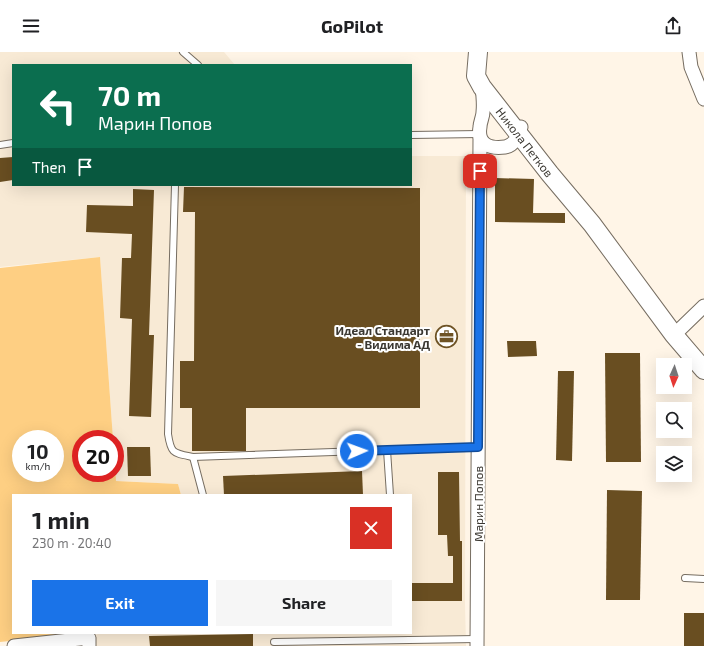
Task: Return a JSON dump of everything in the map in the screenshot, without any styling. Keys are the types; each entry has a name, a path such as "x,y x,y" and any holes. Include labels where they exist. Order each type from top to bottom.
{"main road":[{"name":"Никола Петков","path":"479,52 476,76 482,87 505,109"},
{"name":"Никола Петков","path":"479,52 485,73 505,109 520,129 558,169 592,224 674,336 704,370"}],"street":[{"path":"689,52 691,68 704,99"},
{"path":"482,87 484,98 480,136 484,143 489,146 501,148 508,147 513,143 520,129"},
{"path":"482,118 487,114 505,109"},
{"name":"Марин Попов","path":"477,643 480,136"},
{"path":"480,171 488,159 501,148"},
{"path":"674,336 702,311"},
{"path":"14,646 89,638 89,646"}],"lane":[{"path":"183,52 197,64"},
{"path":"412,135 480,136"},
{"path":"0,145 12,143"},
{"path":"175,186 168,434 170,447 175,453 192,457 478,447"},
{"path":"387,450 390,494"},
{"path":"192,457 203,494"},
{"path":"686,578 704,579"},
{"path":"274,642 477,643"}],"shaded area":[{"path":"0,52 224,52 234,64 12,64 12,186 412,186 412,156 466,156 466,646 89,646 89,638 98,634 412,634 412,494 181,494 178,484 124,481 124,430 112,430 100,257 0,267"},
{"path":"100,257 112,430 72,430 72,482 124,481 178,484 181,494 12,494 12,634 77,634 0,642 0,268"}],"building":[{"path":"12,157 12,180 0,182 0,158"},
{"path":"495,178 534,179 533,213 565,213 565,223 495,222"},
{"path":"184,187 420,188 420,408 246,408 246,451 192,451 192,408 180,408 180,361 194,361 195,212 183,212"},
{"path":"133,189 154,190 149,335 154,335 151,417 129,416 132,319 120,318 122,258 131,258 132,234 86,232 87,205 133,206"},
{"path":"507,341 536,341 537,356 508,357"},
{"path":"605,353 640,353 641,462 606,462"},
{"path":"558,371 574,371 572,461 556,460"},
{"path":"127,447 150,447 151,476 128,476"},
{"path":"362,471 363,494 224,494 223,476"},
{"path":"438,472 459,472 460,541 462,541 462,601 412,601 412,583 453,583 453,556 448,556 447,535 438,535"},
{"path":"607,490 642,491 640,600 606,600"},
{"path":"684,613 704,613 704,646 684,646"},
{"path":"253,634 253,646 150,646 149,636"}],"place":[{"name":"Идеал Стандарт - Видима АД","path":"446,337"}],"route":[{"path":"357,451 478,447 480,171"}]}
